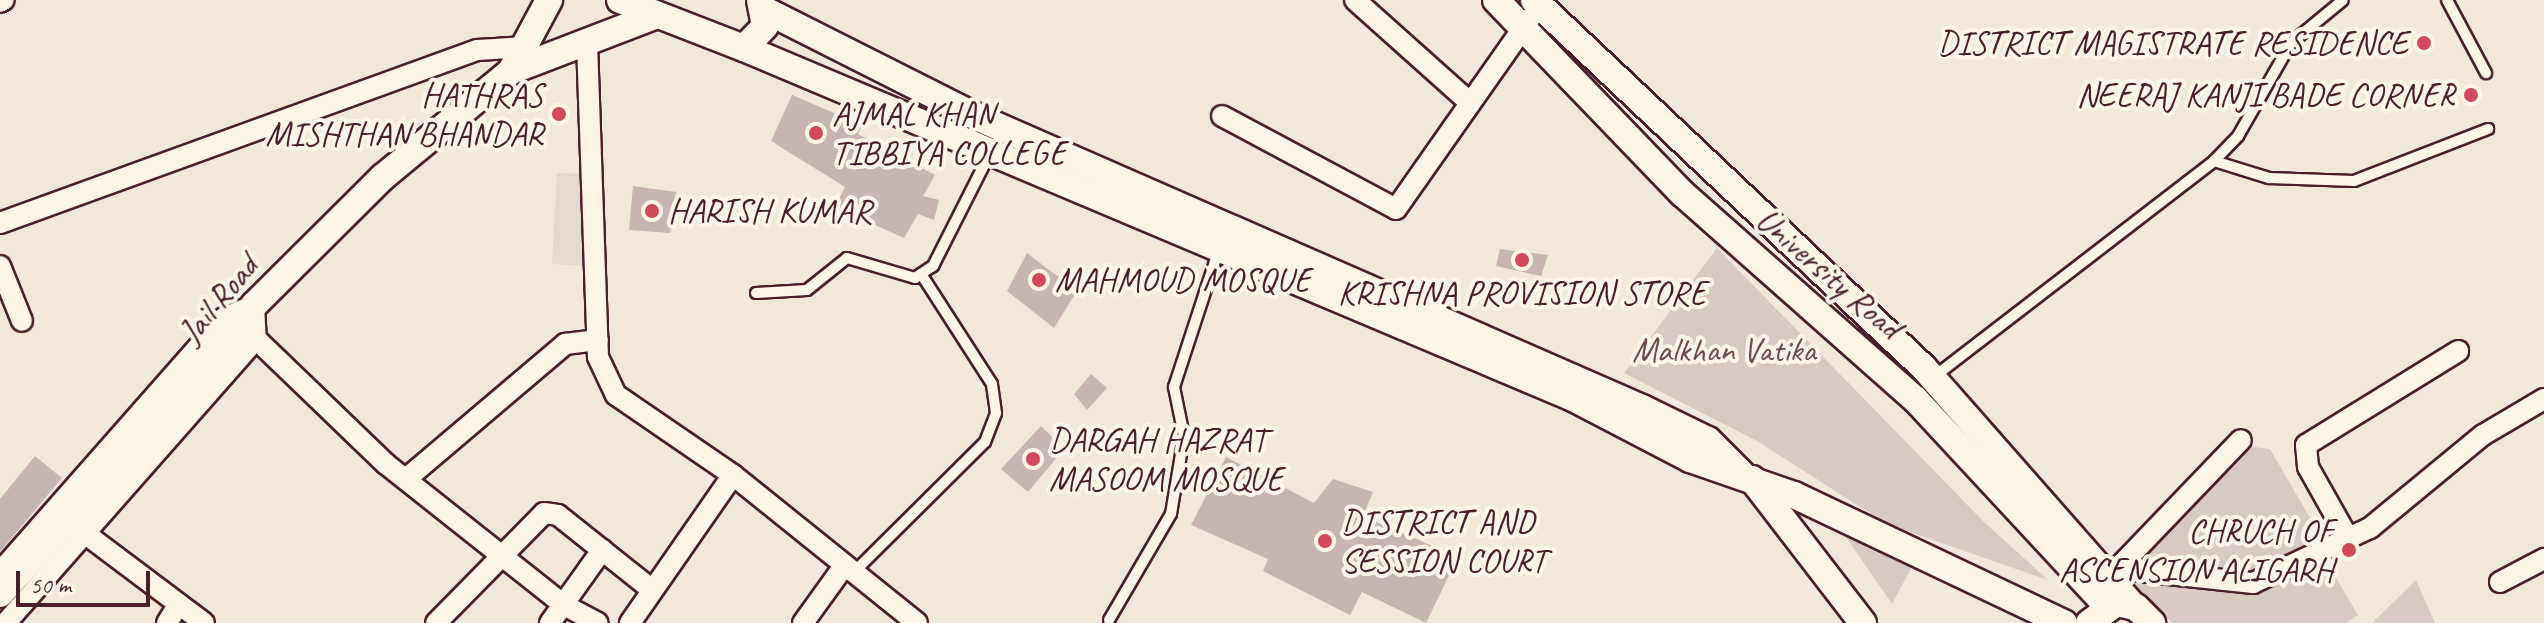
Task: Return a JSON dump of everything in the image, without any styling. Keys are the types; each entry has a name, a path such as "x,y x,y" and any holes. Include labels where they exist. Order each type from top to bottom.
{"main road":[{"name":"Jail Road","path":"0,594 243,341 254,305 383,177 511,71 549,0"},
{"path":"620,0 991,151 1225,236"},
{"name":"University Road","path":"1496,0 1683,194 1915,399 2098,615"},
{"name":"University Road","path":"1536,3 1933,377 2093,566 2143,615"},
{"path":"744,48 757,40 763,5 979,118 1573,398 1690,459 1746,476 2064,623"},
{"name":"Jail Road","path":"511,71 654,16"},
{"path":"1746,476 1863,623"},
{"path":"2098,615 2143,615"}],"street":[{"path":"1355,0 1470,103"},
{"path":"1222,116 1396,209 1523,28 1536,3"},
{"path":"587,43 598,340 616,395 733,475 846,572 915,622"},
{"path":"0,223 477,50 526,47"},
{"path":"0,266 22,321"},
{"path":"0,572 224,318 254,305"},
{"path":"406,479 565,344 598,340"},
{"path":"6,623 87,535 243,341 406,479 503,549 564,605 598,623"},
{"path":"2348,538 2308,467 2306,445 2458,351"},
{"path":"2093,566 2121,565 2253,583 2348,538 2483,435 2544,399"},
{"path":"2121,565 2241,440"},
{"path":"630,623 733,475"},
{"path":"439,622 503,549 544,513 558,515 651,589"},
{"path":"87,535 204,623"},
{"path":"550,623 602,550"},
{"path":"2500,582 2544,559"},
{"path":"803,623 846,572"},
{"path":"167,623 179,604"}],"lane":[{"path":"1933,377 2214,161 2238,136 2291,43 2343,0"},
{"path":"2447,0 2486,73"},
{"path":"2214,161 2269,178 2354,181 2488,129"},
{"path":"756,293 807,290 847,258 896,277 921,274 933,266 991,151"},
{"path":"1109,620 1171,514 1184,436 1174,387 1225,236"},
{"path":"846,572 985,442 996,413 992,384 921,274"}],"shaded area":[{"path":"557,173 593,174 585,266 552,264"}],"green space":[{"name":"Malkhan Vatika","path":"1717,248 1985,523 2048,580 1887,524 1757,441 1624,373"},
{"path":"2246,446 2270,449 2324,542 2249,576 2144,564 2141,555"},
{"path":"1841,530 1917,557 1892,604"},
{"path":"2326,561 2358,615 2346,623 2173,623 2127,586 2128,574 2253,592"},
{"path":"2416,580 2435,623 2372,623"}],"building":[{"path":"792,95 862,125 858,134 935,175 923,196 939,200 934,220 918,214 904,238 835,207 845,187 771,141"},
{"name":"HARISH KUMAR","path":"633,186 676,192 670,233 629,230"},
{"name":"KRISHNA PROVISION STORE","path":"1500,249 1548,255 1541,276 1496,266"},
{"name":"MAHMOUD MOSQUE","path":"1027,253 1077,291 1054,328 1007,291"},
{"path":"1091,374 1107,388 1087,410 1074,394"},
{"name":"DARGAH HAZRAT MASOOM MOSQUE","path":"1041,426 1064,449 1028,492 1001,469"},
{"path":"35,456 62,478 0,552 0,499"},
{"name":"DISTRICT AND SESSION COURT","path":"1226,457 1314,503 1333,479 1373,492 1363,516 1458,557 1426,623 1362,592 1350,615 1263,571 1268,559 1191,525"}],"place":[{"name":"DISTRICT MAGISTRATE RESIDENCE","path":"2424,43"},
{"name":"NEERAJ KANJI BADE CORNER","path":"2471,95"},
{"name":"HATHRAS MISHTHAN BHANDAR","path":"559,114"},
{"name":"AJMAL KHAN TIBBIYA COLLEGE","path":"816,133"},
{"name":"HARISH KUMAR","path":"652,211"},
{"name":"KRISHNA PROVISION STORE","path":"1522,260"},
{"name":"MAHMOUD MOSQUE","path":"1039,280"},
{"name":"DARGAH HAZRAT MASOOM MOSQUE","path":"1033,459"},
{"name":"DISTRICT AND SESSION COURT","path":"1325,541"},
{"name":"CHRUCH OF ASCENSION ALIGARH","path":"2349,550"}]}
